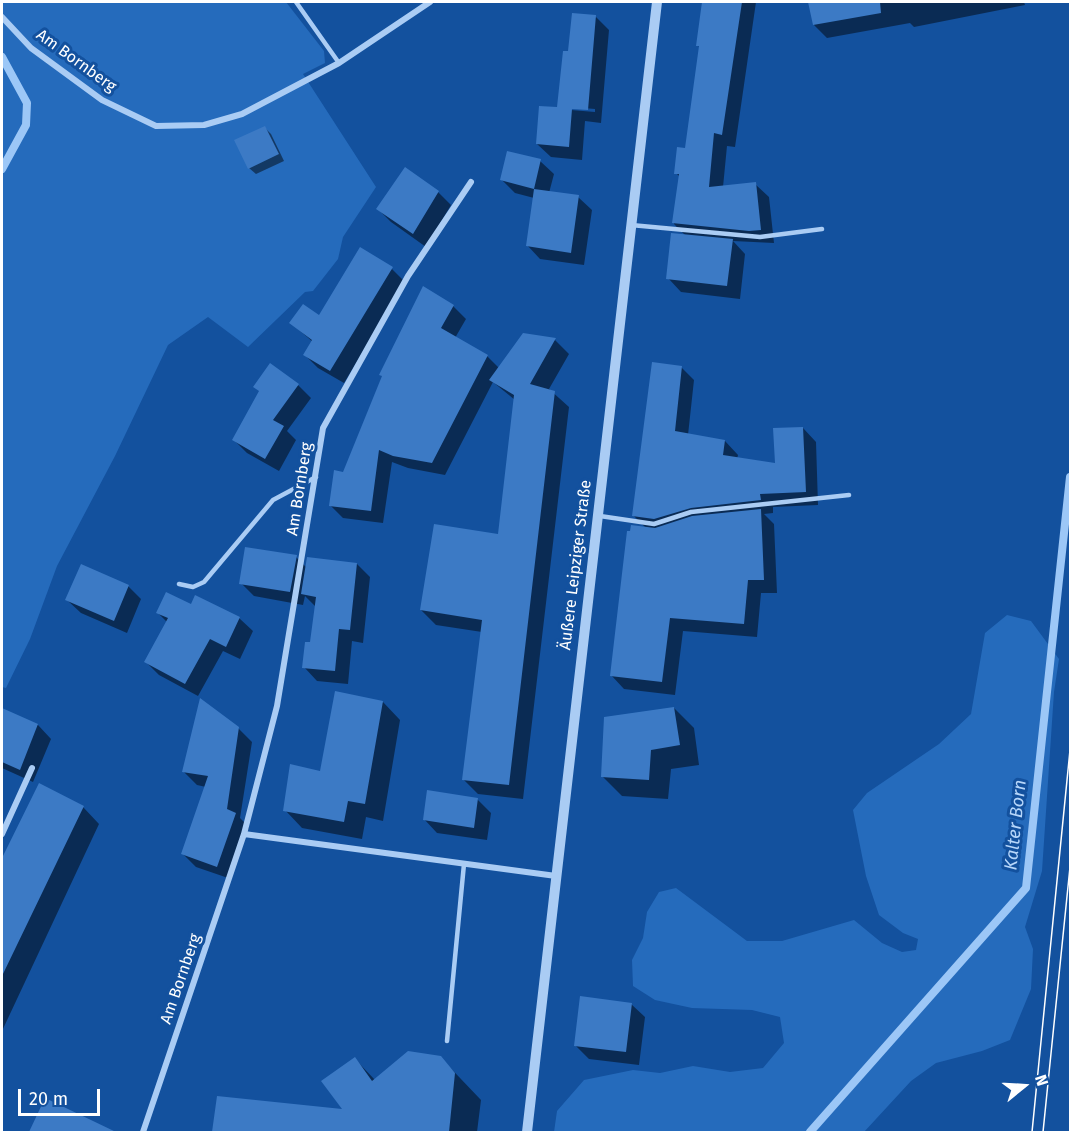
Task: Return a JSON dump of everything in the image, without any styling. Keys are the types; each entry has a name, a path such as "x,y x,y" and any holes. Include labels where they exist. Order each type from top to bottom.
{"street":[{"name":"Am Bornberg","path":"2,17 31,48 102,100 156,126 204,125 242,114 339,63 430,2"},
{"name":"Äußere Leipziger Straße","path":"527,1132 657,2"},
{"name":"Am Bornberg","path":"143,1132 244,834 288,652 323,428 408,276 471,182"},
{"path":"2,834 32,768"},
{"path":"244,834 556,876"}],"lane":[{"path":"296,2 339,63"},
{"path":"631,225 760,237 822,229"},
{"path":"179,584 193,587 204,582 273,500 316,477"},
{"path":"597,516 654,524 691,512 849,495"},
{"path":"447,1041 464,864"}],"shaded area":[{"path":"2,2 286,2 324,51 325,63 303,74 376,187 343,237 338,259 313,291 305,292 248,347 208,317 168,345 115,456 57,566 30,639 6,688 2,687"},
{"path":"1007,615 1031,621 1059,659 1054,692 1042,871 1025,927 1033,949 1031,989 1010,1040 982,1051 936,1063 911,1081 864,1132 554,1132 557,1111 584,1080 633,1070 660,1073 693,1066 730,1072 763,1068 784,1043 780,1017 752,1010 692,1008 655,1000 633,986 632,960 643,938 647,912 659,892 676,888 747,941 782,941 854,920 882,943 902,952 916,950 918,939 903,933 879,915 866,876 853,810 867,793 939,744 971,714 985,633"}],"building":[{"path":"702,2 742,2 722,135 714,133 709,187 756,182 761,230 749,231 672,223 679,174 674,174 677,147 685,148 699,46 696,46"},
{"path":"808,2 880,2 881,13 813,25"},
{"path":"572,13 596,15 588,110 572,109 569,147 536,144 539,106 557,107 563,51 568,51"},
{"path":"265,126 279,154 248,169 234,140"},
{"path":"507,151 541,159 534,189 500,180"},
{"path":"405,167 439,191 413,234 376,209"},
{"path":"534,189 579,195 571,253 526,246"},
{"path":"671,233 733,239 727,286 666,279"},
{"path":"360,247 393,267 330,371 303,355 312,340 289,323 303,304 319,315"},
{"path":"423,286 454,305 441,328 488,355 432,463 393,456 379,450 371,511 329,506 334,470 343,472 382,376 379,375"},
{"path":"523,333 556,338 530,384 555,391 509,785 462,780 482,620 420,610 434,524 498,534 514,395 489,380"},
{"path":"652,362 682,366 675,431 725,440 723,455 775,463 773,428 803,427 806,492 760,494 761,500 691,508 654,519 632,516"},
{"path":"270,363 299,384 273,420 284,426 265,459 232,440 259,391 253,387"},
{"path":"761,509 764,580 748,580 744,624 670,618 662,682 610,676 627,531 630,531 631,525 655,528 692,516"},
{"path":"245,547 297,555 290,592 239,584"},
{"path":"307,557 357,563 350,630 339,629 335,671 302,668 305,642 310,642 316,597 301,594"},
{"path":"81,564 129,585 114,621 65,600"},
{"path":"166,592 191,604 195,595 240,617 226,647 210,639 185,684 144,662 168,618 156,613"},
{"path":"335,691 383,701 365,804 348,801 344,822 283,811 290,764 320,771"},
{"path":"200,698 239,727 227,809 236,813 217,867 181,854 208,776 182,772"},
{"path":"674,707 680,745 651,750 649,780 601,777 604,717"},
{"path":"2,708 38,724 20,770 2,762"},
{"path":"39,783 84,806 2,976 2,858"},
{"path":"427,790 478,798 474,828 423,820"},
{"path":"580,996 632,1003 626,1052 574,1046"},
{"path":"408,1051 441,1056 455,1073 449,1132 212,1132 217,1096 342,1109 321,1081 355,1057 372,1081"},
{"path":"45,1098 116,1132 29,1132"}],"waterway":[{"path":"2,57 27,103 26,125 2,169"},
{"name":"Kalter Born","path":"810,1132 1026,888 1070,477"}],"tram line":[{"path":"1032,1132 1070,750"},
{"path":"1043,1132 1070,867"}]}
